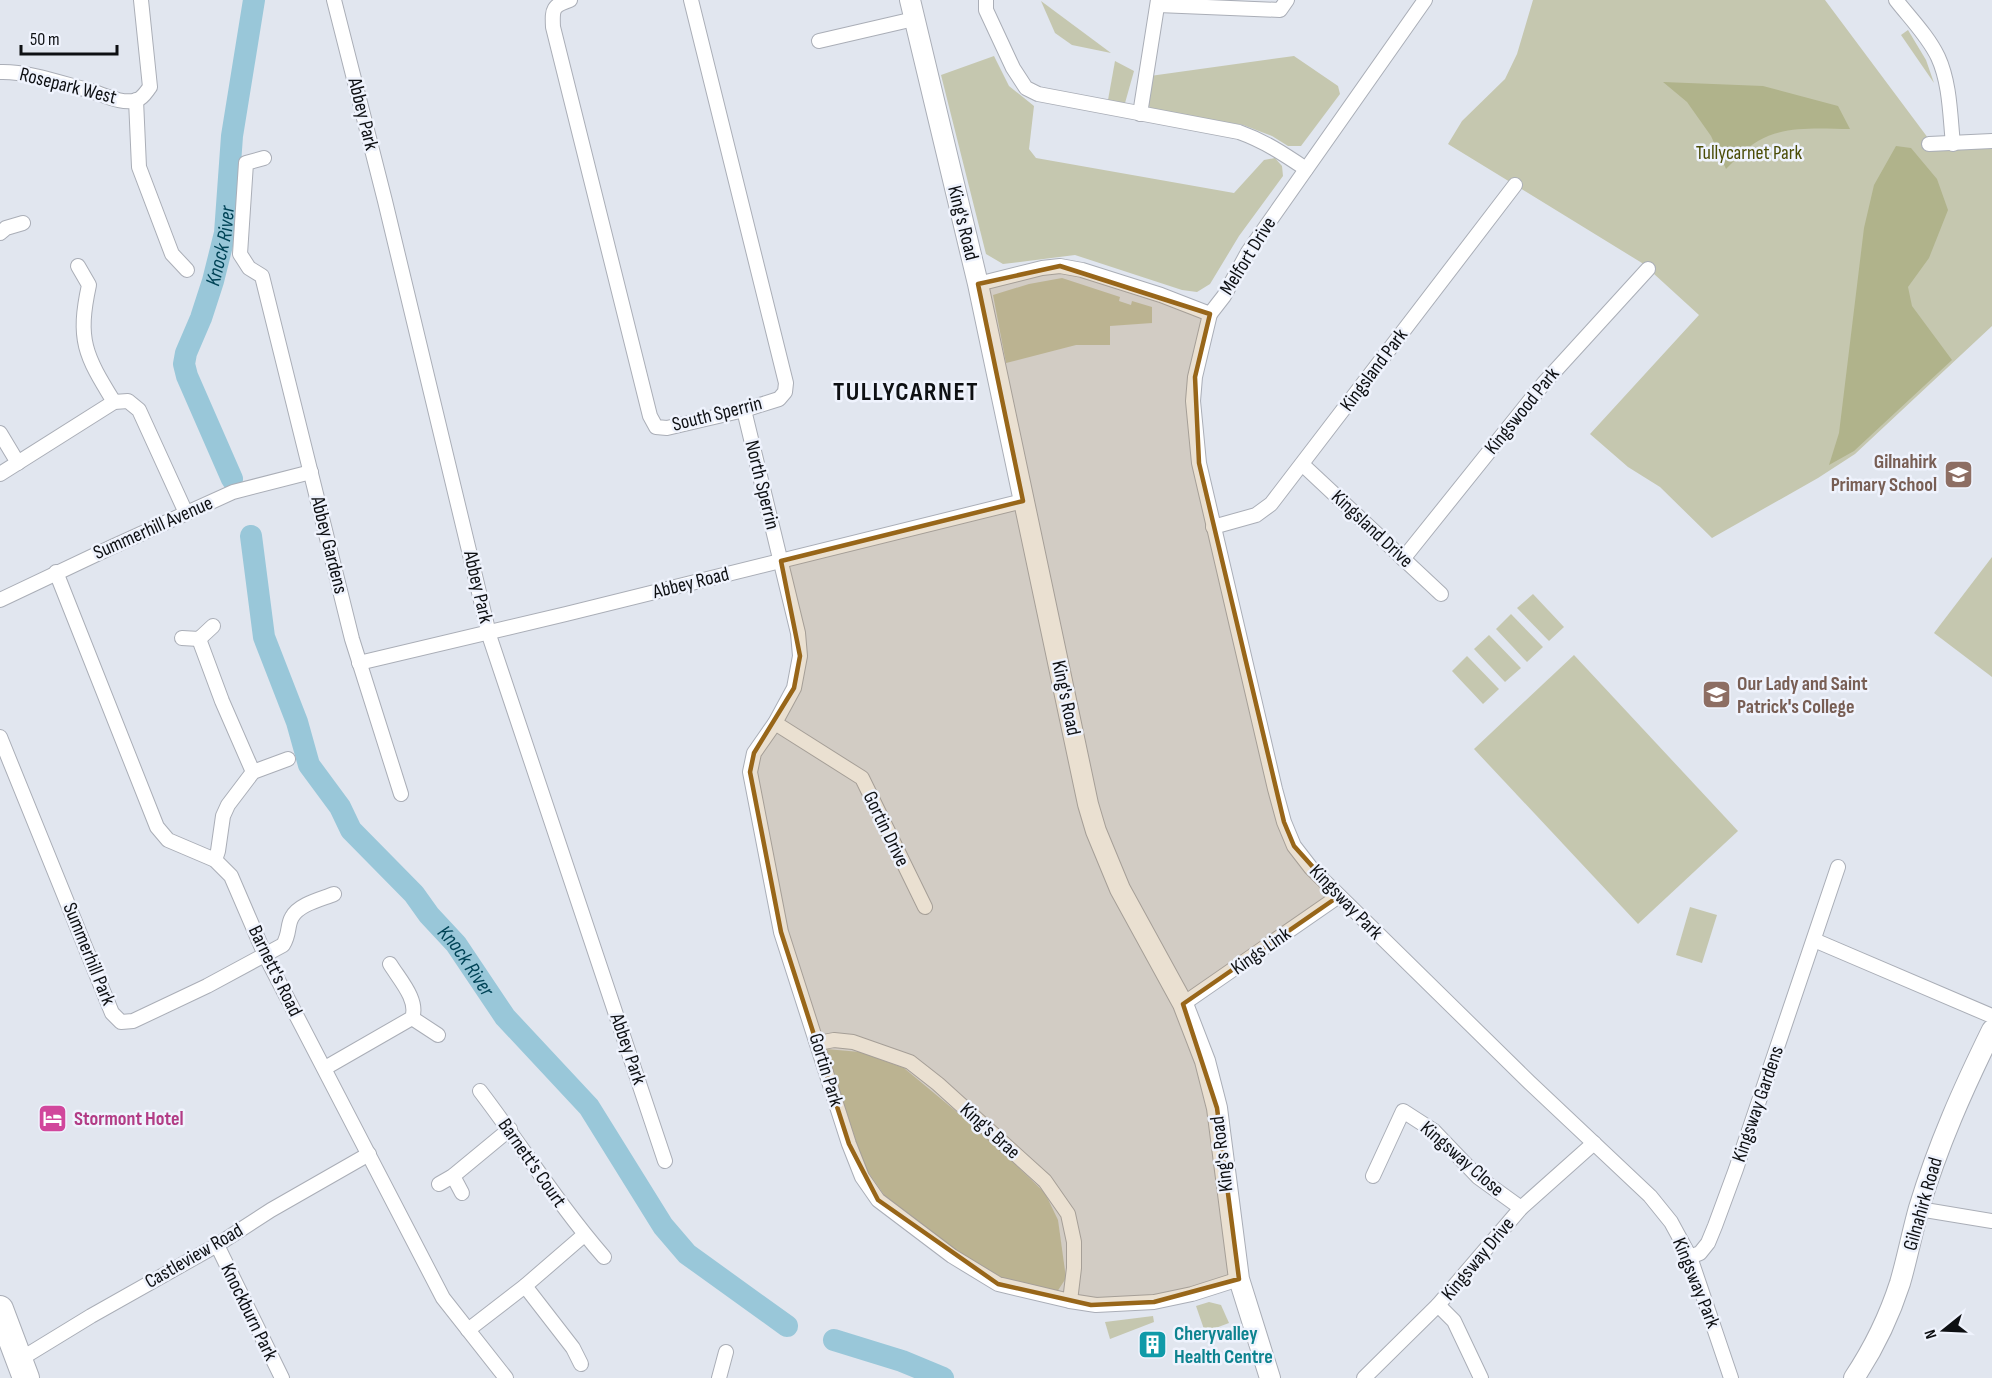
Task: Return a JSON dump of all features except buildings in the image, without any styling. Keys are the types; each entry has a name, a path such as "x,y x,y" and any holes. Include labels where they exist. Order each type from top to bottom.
{"highway":[{"path":"0,1309 23,1369"}],"street":[{"name":"Rosepark West","path":"0,72 10,72 60,83 124,101 136,100 145,95 150,87 141,0"},
{"name":"Abbey Park","path":"334,0 388,211 488,632 665,1161"},
{"name":"South Sperrin","path":"570,0 557,5 553,12 553,27 650,416 656,427 667,428 744,410 779,399 785,392 786,383 691,0"},
{"path":"986,0 986,10 1013,68 1026,88 1038,94 1239,132 1262,140 1306,169"},
{"path":"1140,114 1158,2 1272,11 1280,10 1287,0"},
{"name":"Melfort Drive","path":"978,284 1042,268 1060,266 1082,270 1161,295 1210,314 1224,296 1248,252 1425,0"},
{"path":"1896,0 1936,54 1942,68 1948,91 1953,144"},
{"path":"819,41 912,9"},
{"name":"King's Road","path":"912,9 978,284 1093,821 1120,889 1183,1004 1205,1061 1217,1108 1239,1279 1270,1378"},
{"name":"Rosepark West","path":"136,100 139,168 172,254 188,270"},
{"path":"1929,144 1992,141"},
{"name":"Abbey Gardens","path":"264,158 246,163 240,254 249,268 262,276 360,663 401,794"},
{"name":"Kingsland Park","path":"1214,527 1256,515 1271,504 1515,185"},
{"path":"0,233 6,228 23,223"},
{"path":"78,266 89,285 82,330 90,363 114,402"},
{"name":"Kingswood Park","path":"1403,559 1544,383 1648,269"},
{"name":"Kingsway Park","path":"1210,314 1195,377 1193,401 1199,464 1284,822 1294,846 1311,868 1339,896 1650,1196 1671,1222 1690,1257 1731,1378"},
{"path":"0,474 114,402 128,401 139,410 186,513"},
{"name":"North Sperrin","path":"744,410 781,561"},
{"path":"0,433 18,463"},
{"name":"Kingsland Drive","path":"1303,465 1441,594"},
{"name":"Summerhill Avenue","path":"0,600 56,572 233,492 311,472"},
{"name":"Abbey Road","path":"360,663 1023,501"},
{"name":"Gortin Park","path":"781,561 798,633 800,656 794,688 775,723 754,753 750,771 781,932 849,1144 862,1177 878,1200 952,1256 998,1284 1091,1305 1154,1302 1192,1294 1239,1279"},
{"name":"Barnett's Road","path":"56,572 157,827 168,840 215,860 231,876 265,955 443,1298 504,1378"},
{"path":"182,639 199,639 213,626"},
{"path":"199,639 222,701 253,772"},
{"name":"Gortin Drive","path":"775,723 862,778 925,907"},
{"name":"Summerhill Park","path":"0,737 112,1013 121,1022 133,1021 265,955"},
{"path":"215,860 226,810 253,772 288,759"},
{"name":"Kingsway Gardens","path":"1690,1257 1700,1253 1708,1244 1715,1226 1838,867"},
{"path":"265,955 283,945 288,936 291,918 298,909 334,894"},
{"name":"Kings Link","path":"1183,1004 1339,896"},
{"path":"1814,940 1992,1016"},
{"path":"325,1068 412,1018 415,1011 412,1001 390,964"},
{"path":"412,1018 438,1035"},
{"name":"Gilnahirk Road","path":"1854,1378 1879,1336 1891,1309 1919,1209 1954,1108 1992,1030"},
{"name":"King's Brae","path":"818,1043 834,1040 853,1042 910,1062 938,1084 1046,1181 1068,1214 1074,1242 1070,1301"},
{"name":"Barnett's Court","path":"480,1091 510,1130 538,1173 604,1257"},
{"name":"Kingsway Close","path":"1373,1176 1403,1111 1434,1131 1478,1177 1521,1208"},
{"path":"439,1184 453,1176 510,1130"},
{"name":"Kingsway Drive","path":"1364,1378 1438,1305 1521,1208 1594,1143"},
{"name":"Castleview Road","path":"23,1369 90,1316 217,1245 271,1210 369,1154"},
{"path":"453,1176 462,1193"},
{"path":"1919,1209 1992,1221"},
{"path":"468,1330 525,1286 585,1234"},
{"name":"Knockburn Park","path":"217,1245 282,1378"},
{"path":"525,1286 573,1348 581,1364"},
{"path":"1438,1305 1454,1322 1481,1378"},
{"path":"573,1348 585,1340"},
{"path":"722,1377 726,1352"}],"highlighted area":[{"path":"1060,266 1210,314 1195,377 1199,463 1284,822 1294,846 1339,896 1183,1004 1217,1108 1239,1279 1154,1302 1091,1305 998,1284 878,1200 849,1144 781,932 750,772 754,753 794,688 800,656 781,561 1023,501 978,284"}],"green space":[{"name":"Tullycarnet Park","path":"1533,0 1825,0 1931,142 1992,138 1992,326 1855,454 1818,478 1712,538 1660,487 1628,467 1590,434 1699,315 1642,263 1448,144 1462,121 1505,79 1517,54"},
{"path":"1041,1 1111,53 1072,45 1055,33"},
{"path":"1908,30 1926,60 1934,83 1901,35"},
{"path":"994,56 1009,86 1034,106 1029,149 1036,158 1234,193 1264,160 1275,158 1282,166 1283,176 1239,236 1210,284 1197,292 1182,290 1075,255 1003,264 986,254 941,75"},
{"path":"1294,56 1338,86 1340,94 1301,146 1288,146 1272,136 1243,125 1153,111 1148,105 1150,76"},
{"path":"1115,61 1134,71 1125,103 1108,100"},
{"path":"1663,82 1763,86 1838,106 1850,129 1803,129 1780,132 1749,147 1726,169 1711,136 1687,102"},
{"path":"1896,146 1911,148 1937,179 1948,210 1929,258 1908,287 1912,306 1952,360 1854,451 1829,465 1839,433 1864,228 1874,185"},
{"path":"1062,278 1120,297 1119,301 1131,305 1132,301 1152,307 1152,323 1110,326 1110,345 1076,345 1006,363 993,295 1029,284"},
{"path":"1992,557 1992,677 1934,633"},
{"path":"1533,594 1564,627 1549,641 1517,608"},
{"path":"1511,614 1543,647 1527,662 1496,629"},
{"path":"1489,635 1521,668 1505,682 1474,649"},
{"path":"1574,655 1738,831 1638,924 1474,749"},
{"path":"1467,656 1499,689 1483,704 1452,671"},
{"path":"1690,907 1717,915 1702,963 1676,955"},
{"path":"826,1049 860,1052 904,1068 988,1138 1045,1193 1058,1220 1066,1278 1057,1292 1017,1284 995,1275 955,1250 889,1202 864,1166"},
{"path":"1209,1302 1221,1305 1229,1323 1205,1332 1196,1306"},
{"path":"1153,1316 1154,1322 1110,1339 1105,1322"}],"waterway":[{"name":"Knock River","path":"232,479 187,376 184,364 213,281 225,233 232,136 254,0"},
{"name":"Knock River","path":"251,536 264,637 297,722 309,765 340,807 351,830 414,894 429,915 456,944 505,1017 589,1107 663,1226 687,1254 787,1326"},
{"name":"Knock River","path":"834,1340 902,1361 943,1378"}],"place":[{"name":"Gilnahirk Primary School","path":"1958,474"},
{"name":"Our Lady and Saint Patrick's College","path":"1716,695"},
{"name":"Stormont Hotel","path":"53,1119"},
{"name":"Cheryvalley Health Centre","path":"1153,1345"}],"district":[{"name":"TULLYCARNET","path":"906,392"}]}
